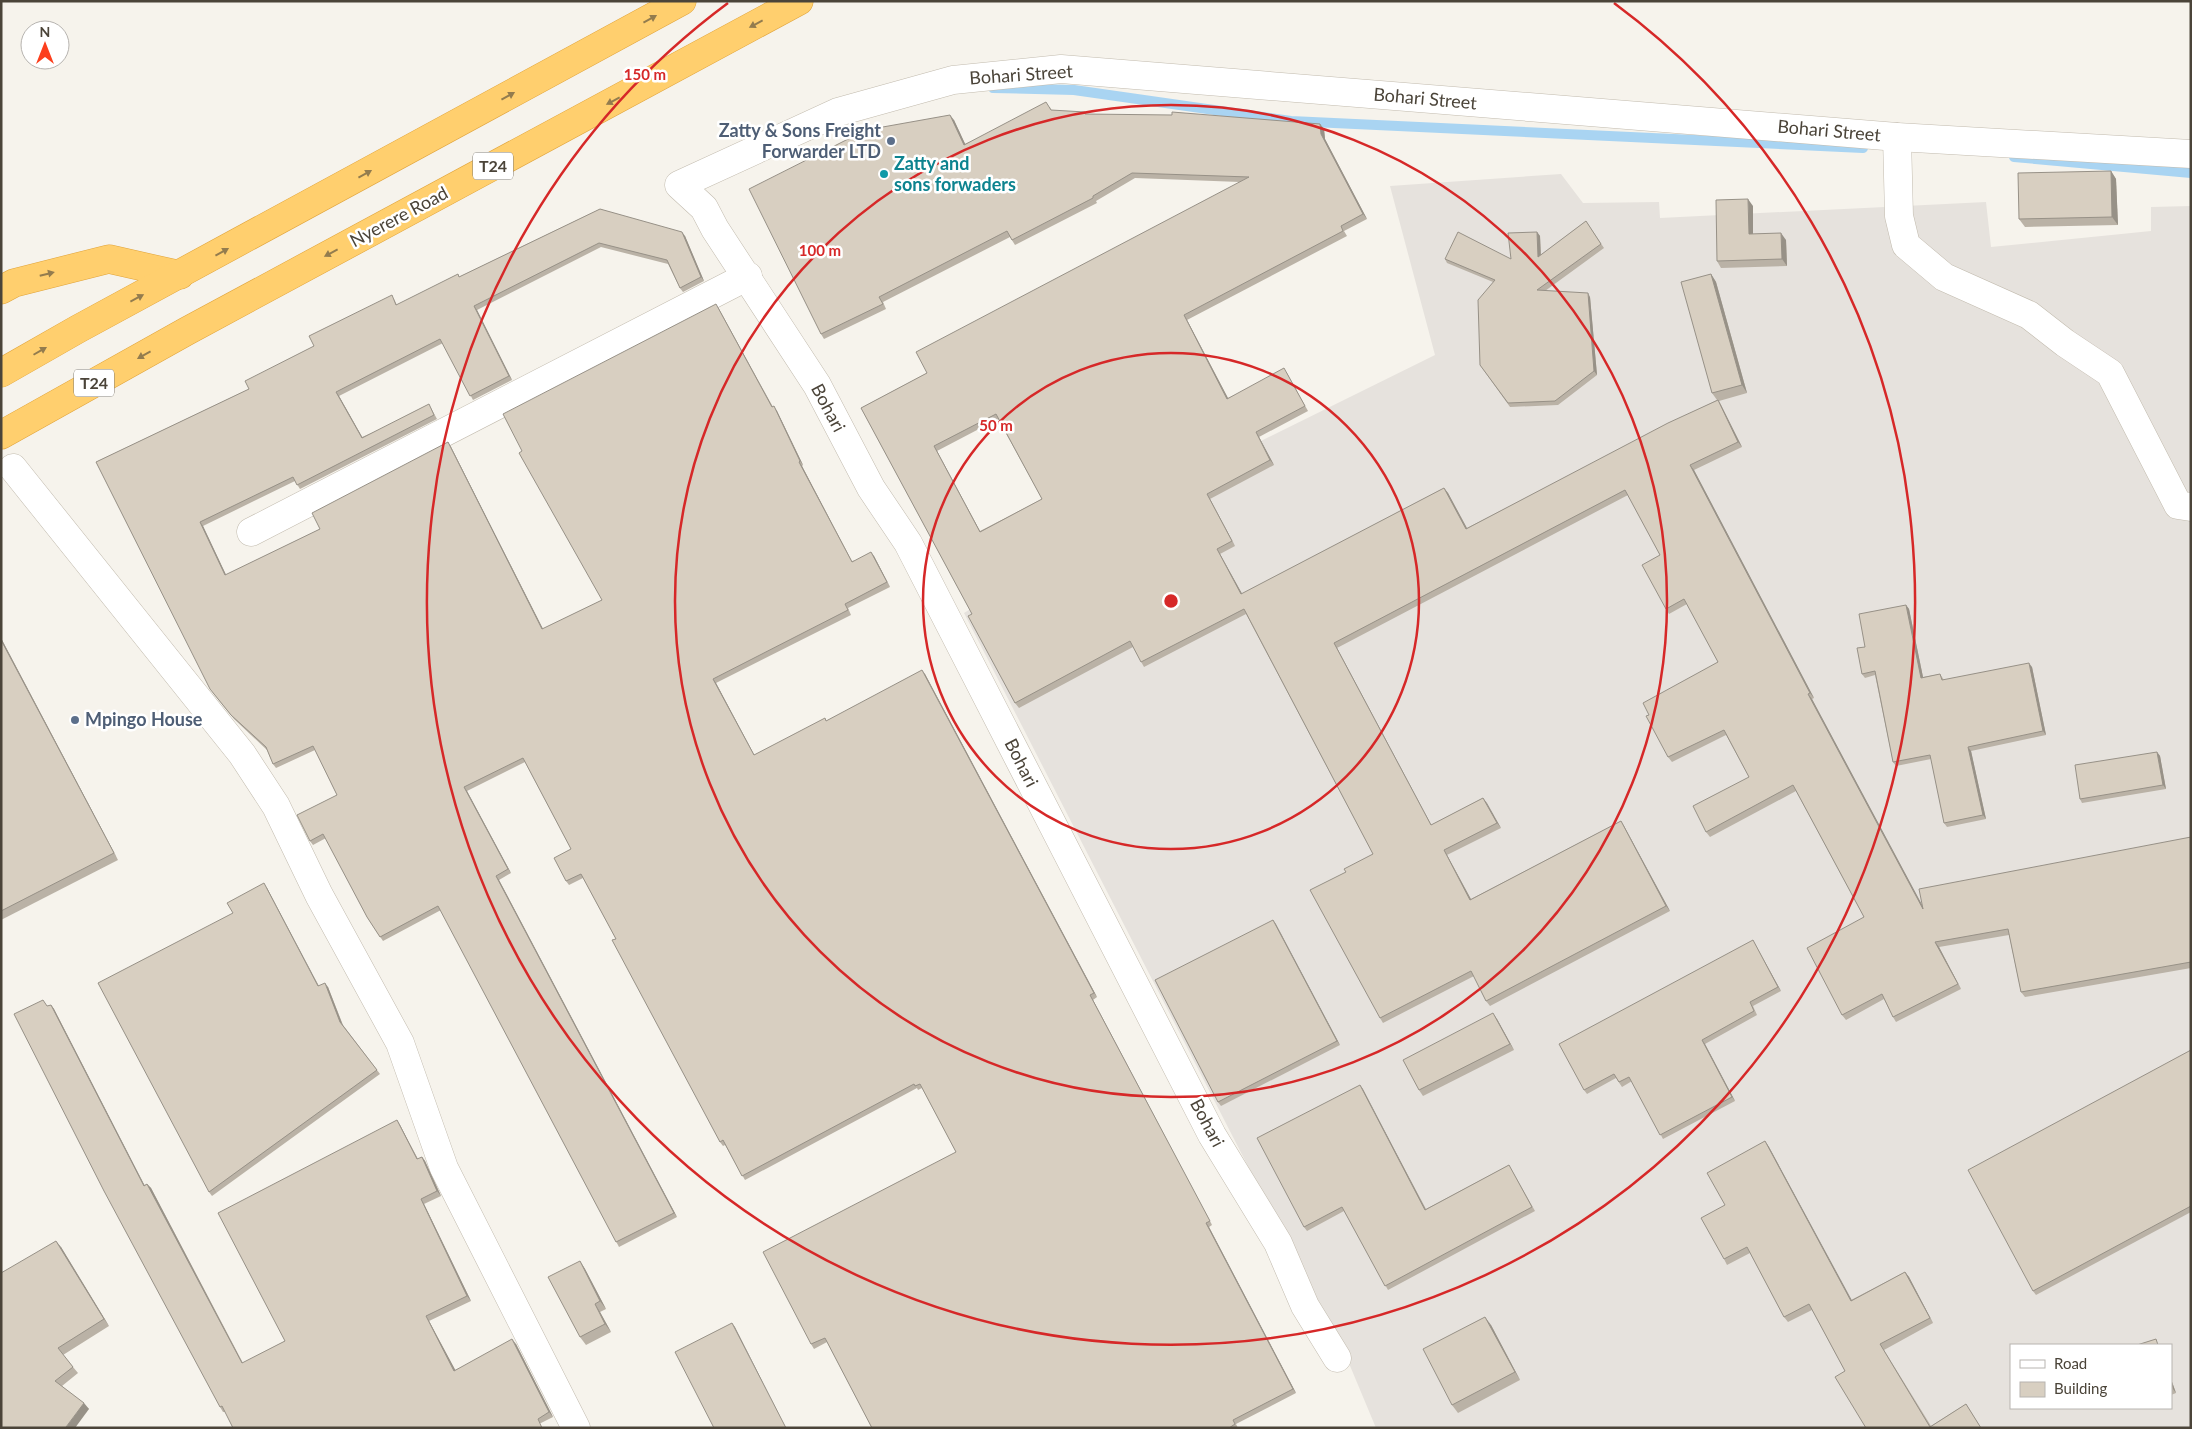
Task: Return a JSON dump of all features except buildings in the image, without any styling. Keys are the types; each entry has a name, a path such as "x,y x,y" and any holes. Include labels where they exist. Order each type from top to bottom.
{"highway":[{"path":"1,373 78,329 682,1"},
{"name":"Nyerere Road","path":"1,435 187,331 799,1"},
{"path":"1,290 14,283 109,259 180,275"}],"street":[{"name":"Bohari Street","path":"679,185 838,112 953,80 1061,69 1897,137 2191,154"},
{"path":"1897,137 1900,216 1906,245 1944,277 2029,315 2110,373 2178,505 2191,507"},
{"name":"Bohari","path":"679,185 704,208 748,276 817,385 871,488 908,543 1212,1135 1278,1243 1305,1306 1337,1358"},
{"path":"251,532 748,276"},
{"path":"13,468 242,754 276,806 319,895 400,1043 444,1168 576,1428"}],"shaded area":[{"path":"1561,174 1583,203 1659,202 1660,218 1986,202 1991,247 2151,231 2151,207 2191,206 2191,1428 1376,1428 1348,1361 964,613 1176,483 1435,355 1390,186"}],"waterway":[{"path":"993,88 1074,90 1291,121 1863,148"},
{"path":"2014,157 2191,173"}],"place":[{"name":"Zatty & Sons Freight Forwarder LTD","path":"891,141"},
{"name":"Zatty and sons forwaders","path":"884,174"},
{"name":"Mpingo House","path":"75,720"}]}
